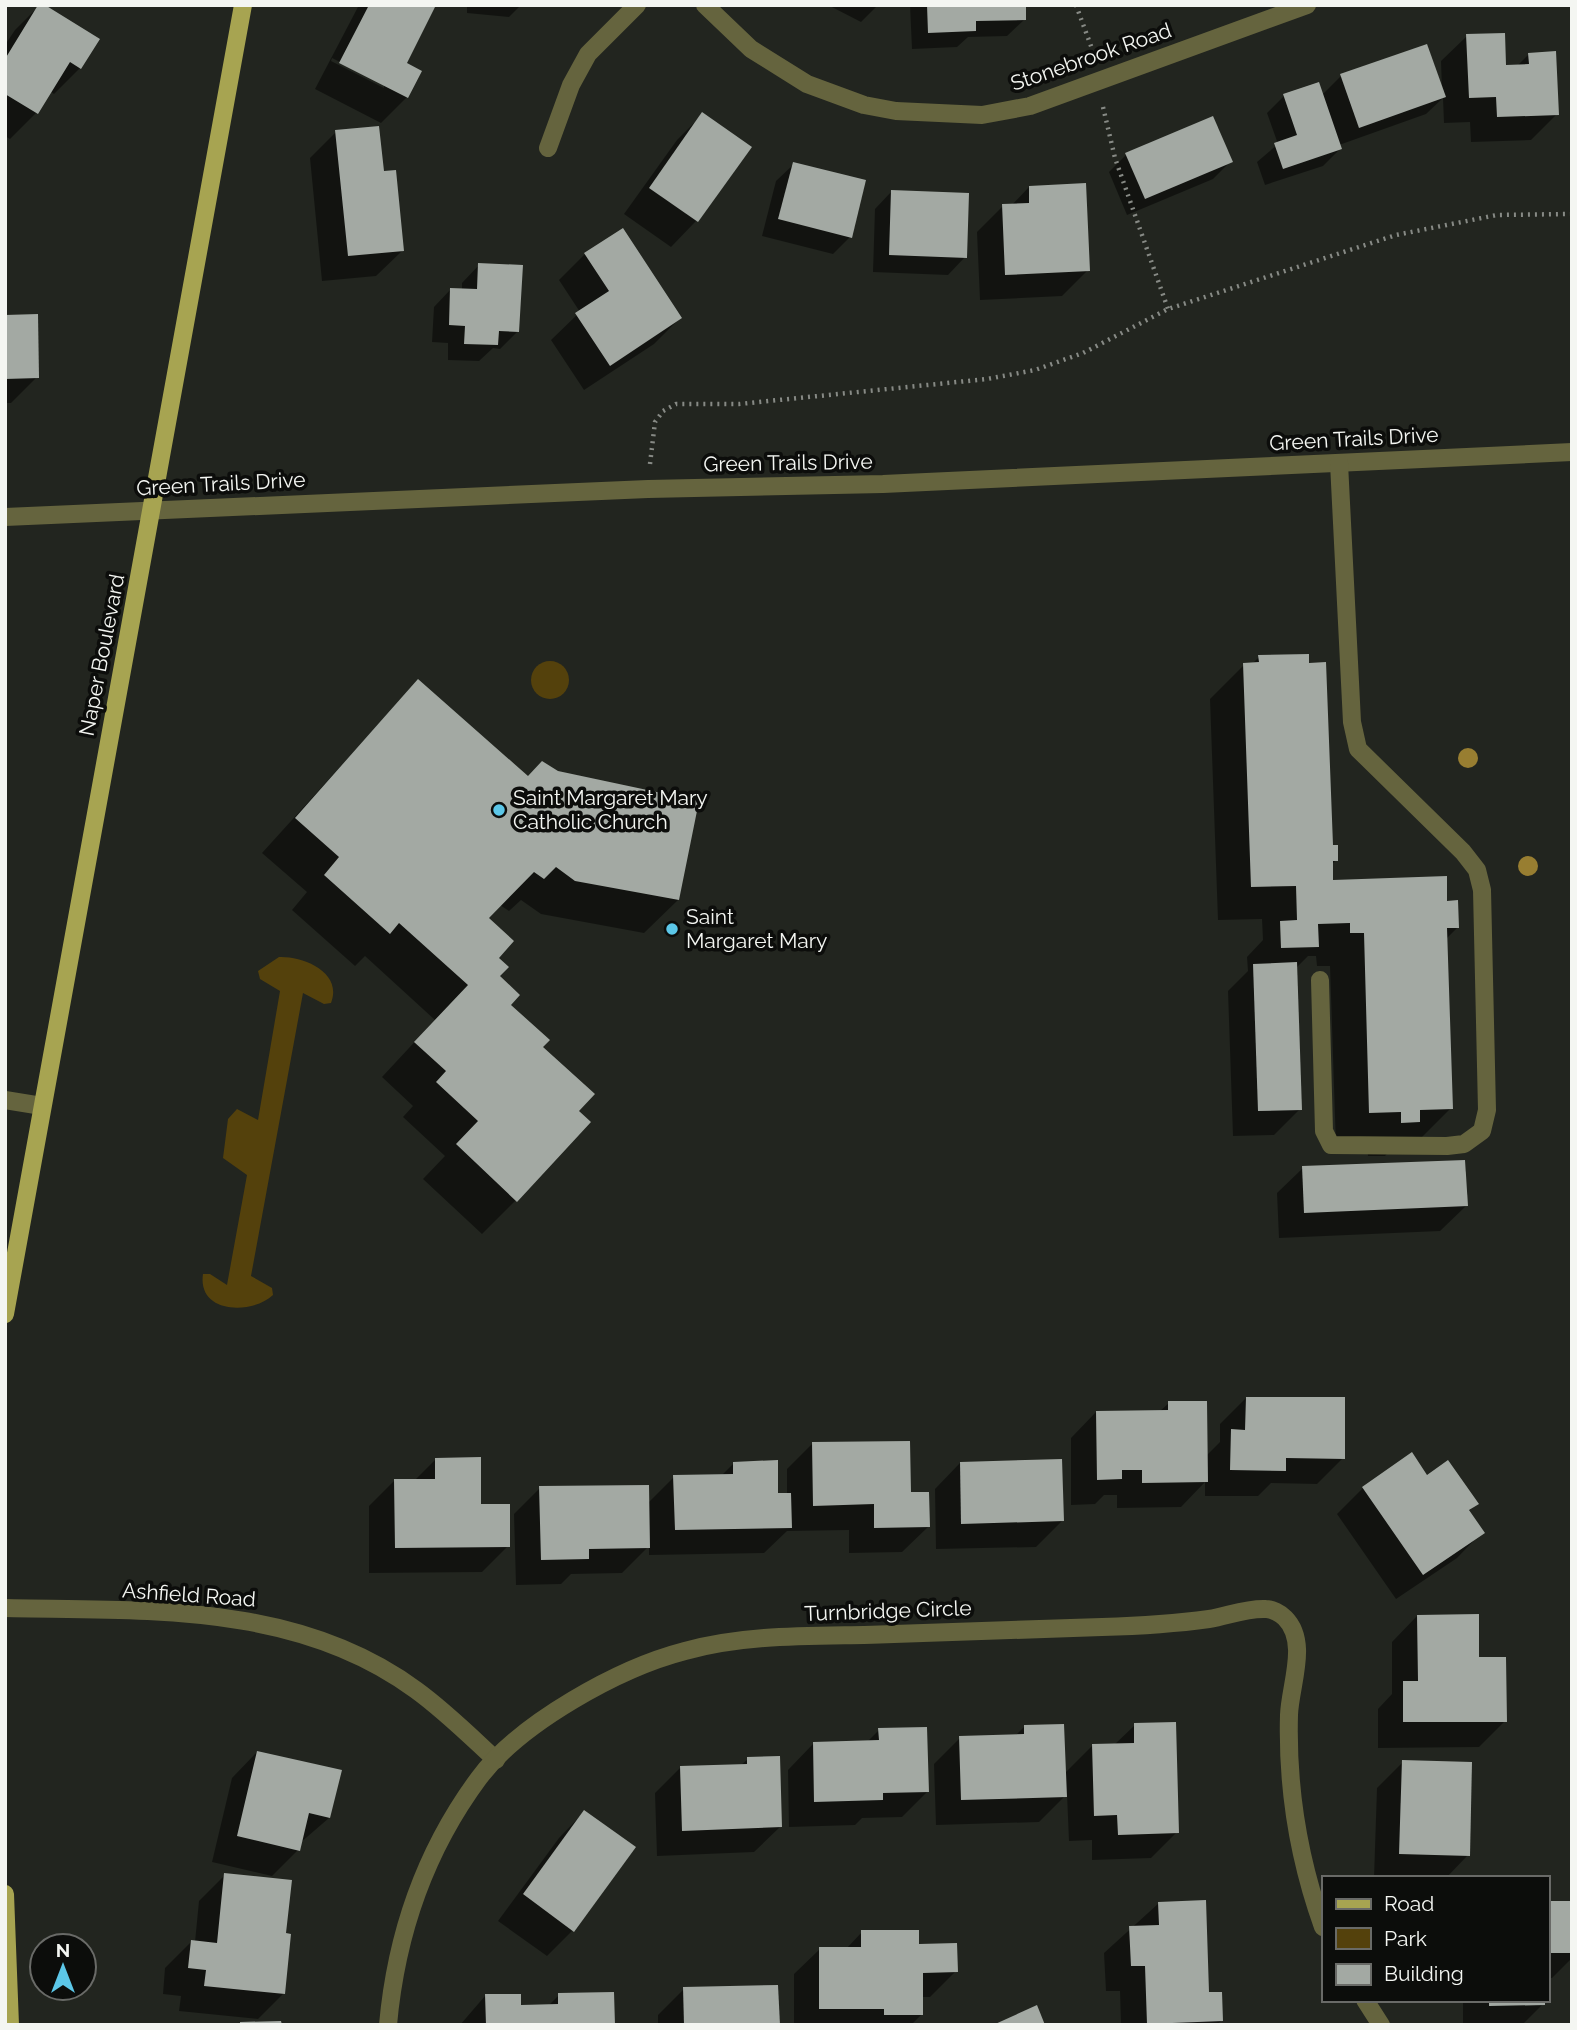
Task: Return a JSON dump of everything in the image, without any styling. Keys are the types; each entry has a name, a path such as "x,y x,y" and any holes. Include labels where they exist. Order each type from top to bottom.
{"main road":[{"name":"Naper Boulevard","path":"5,1314 243,5"},
{"path":"5,1894 10,2025"}],"street":[{"path":"548,148 571,85 588,54 637,5"},
{"name":"Stonebrook Road","path":"705,5 751,49 807,84 864,105 896,111 982,115 1030,106 1307,5"},
{"name":"Green Trails Drive","path":"5,517 648,489 883,484 1572,452"},
{"path":"1320,980 1324,1131 1331,1145 1447,1146 1464,1144 1482,1131 1487,1110 1482,890 1477,870 1463,852 1357,749 1352,722 1339,463"},
{"path":"5,1100 42,1106"},
{"name":"Ashfield Road","path":"5,1608 225,1616 317,1637 373,1663 415,1689 496,1760"},
{"name":"Turnbridge Circle","path":"388,2025 393,1978 405,1924 428,1865 480,1777 510,1745 607,1680 685,1650 755,1638 1162,1625 1246,1610 1271,1609 1285,1619 1295,1633 1297,1650 1289,1714 1293,1806 1307,1882 1322,1924"},
{"path":"1366,2002 1381,2025"}],"path":[{"path":"1076,5 1093,51 1100,79 1104,121 1115,158 1168,309"},
{"path":"648,489 655,422 663,411 676,404 738,404 999,377 1035,370 1083,353 1168,309 1396,235 1497,215 1572,214"}],"green space":[{"path":"550,661 564,666 569,680 564,694 550,699 536,694 531,680 536,666"},
{"path":"279,957 299,959 318,968 331,983 333,992 331,1003 324,1004 303,993 251,1276 272,1288 273,1295 252,1306 228,1307 208,1297 203,1287 203,1274 210,1274 227,1285 247,1175 223,1158 228,1119 237,1109 258,1120 280,991 260,979 258,971"}],"building":[{"path":"38,5 45,5 100,39 81,69 70,62 38,114 5,94 5,59"},
{"path":"369,5 436,5 407,63 422,71 408,98 339,63"},
{"path":"927,5 1026,5 1026,20 976,21 976,31 928,33"},
{"path":"1505,33 1506,65 1529,64 1528,53 1556,51 1559,115 1497,117 1496,97 1469,98 1466,34"},
{"path":"1427,44 1446,97 1359,128 1340,74"},
{"path":"1319,82 1342,149 1283,169 1274,143 1297,135 1283,94"},
{"path":"702,112 752,147 698,222 649,188"},
{"path":"1213,116 1233,162 1145,199 1125,153"},
{"path":"379,126 384,171 396,170 404,251 348,256 335,130"},
{"path":"793,162 866,180 852,238 778,219"},
{"path":"1086,183 1090,271 1005,275 1002,204 1029,203 1029,186"},
{"path":"891,190 969,193 967,258 889,255"},
{"path":"623,228 682,318 610,366 575,313 609,291 584,253"},
{"path":"478,263 523,265 519,332 499,331 498,345 464,344 465,326 449,325 450,288 477,289"},
{"path":"38,314 39,378 5,379 5,315"},
{"path":"1309,654 1309,663 1326,662 1333,845 1338,845 1338,861 1333,861 1333,880 1447,876 1447,901 1458,900 1459,928 1447,928 1453,1109 1420,1110 1420,1122 1401,1123 1401,1112 1369,1113 1364,933 1350,933 1350,923 1318,924 1319,947 1281,948 1280,921 1297,920 1296,886 1251,887 1243,663 1259,662 1258,655"},
{"name":"Saint Margaret Mary Catholic Church","path":"418,679 528,776 542,761 558,771 699,801 679,900 575,881 556,867 544,879 534,872 489,918 514,941 499,958 509,967 500,976 520,995 511,1005 550,1040 543,1047 595,1094 579,1111 591,1122 517,1202 456,1144 478,1121 436,1082 446,1071 414,1042 468,985 399,923 390,934 324,875 339,857 295,818"},
{"path":"1297,962 1302,1110 1258,1111 1253,964"},
{"path":"1465,1160 1468,1206 1304,1213 1302,1166"},
{"path":"1246,1397 1345,1397 1345,1459 1286,1458 1286,1471 1230,1470 1231,1429 1245,1430"},
{"path":"1168,1401 1207,1401 1208,1482 1142,1483 1142,1470 1122,1470 1122,1479 1097,1480 1096,1411 1168,1410"},
{"path":"910,1441 911,1492 929,1492 930,1527 874,1528 874,1504 813,1506 812,1442"},
{"path":"1412,1452 1427,1475 1448,1460 1479,1504 1469,1510 1485,1533 1423,1575 1362,1487"},
{"path":"481,1457 481,1504 510,1504 510,1547 395,1548 394,1479 435,1479 435,1458"},
{"path":"1062,1459 1064,1521 961,1524 960,1462"},
{"path":"778,1460 778,1493 791,1493 792,1528 675,1530 673,1475 733,1474 733,1462"},
{"path":"649,1485 650,1548 589,1549 589,1559 541,1560 539,1486"},
{"path":"1479,1614 1479,1657 1506,1657 1507,1722 1403,1722 1403,1681 1418,1681 1417,1615"},
{"path":"1176,1722 1179,1833 1118,1835 1117,1815 1094,1816 1092,1744 1134,1743 1134,1723"},
{"path":"1064,1724 1067,1797 961,1800 959,1736 1024,1734 1024,1725"},
{"path":"927,1727 929,1792 883,1793 883,1800 814,1802 813,1742 879,1740 878,1728"},
{"path":"257,1751 342,1770 330,1818 309,1813 300,1851 237,1836"},
{"path":"780,1756 782,1827 682,1831 680,1766 747,1764 747,1757"},
{"path":"1402,1760 1472,1762 1470,1856 1399,1854"},
{"path":"584,1810 636,1847 574,1932 523,1894"},
{"path":"224,1873 292,1880 286,1933 291,1934 285,1994 204,1986 206,1970 188,1968 191,1940 217,1943"},
{"path":"1206,1900 1209,1992 1222,1992 1223,2021 1147,2024 1145,1966 1131,1966 1129,1926 1159,1925 1158,1902"},
{"path":"1549,1901 1572,1901 1572,1953 1549,1953"},
{"path":"861,1930 919,1930 919,1944 957,1943 958,1972 923,1973 923,2015 884,2015 884,2009 819,2009 819,1947 861,1947"},
{"path":"778,1985 780,2025 684,2025 683,1987"},
{"path":"614,1992 615,2025 486,2025 485,1994 521,1994 521,2005 558,2004 558,1993"},
{"path":"1489,2002 1545,2002 1545,2005 1489,2006"},
{"path":"1037,2005 1045,2025 993,2025"},
{"path":"281,2021 282,2025 240,2025 240,2022"}],"place":[{"name":"Saint Margaret Mary Catholic Church","path":"499,810"},
{"name":"Saint Margaret Mary","path":"672,929"}]}
